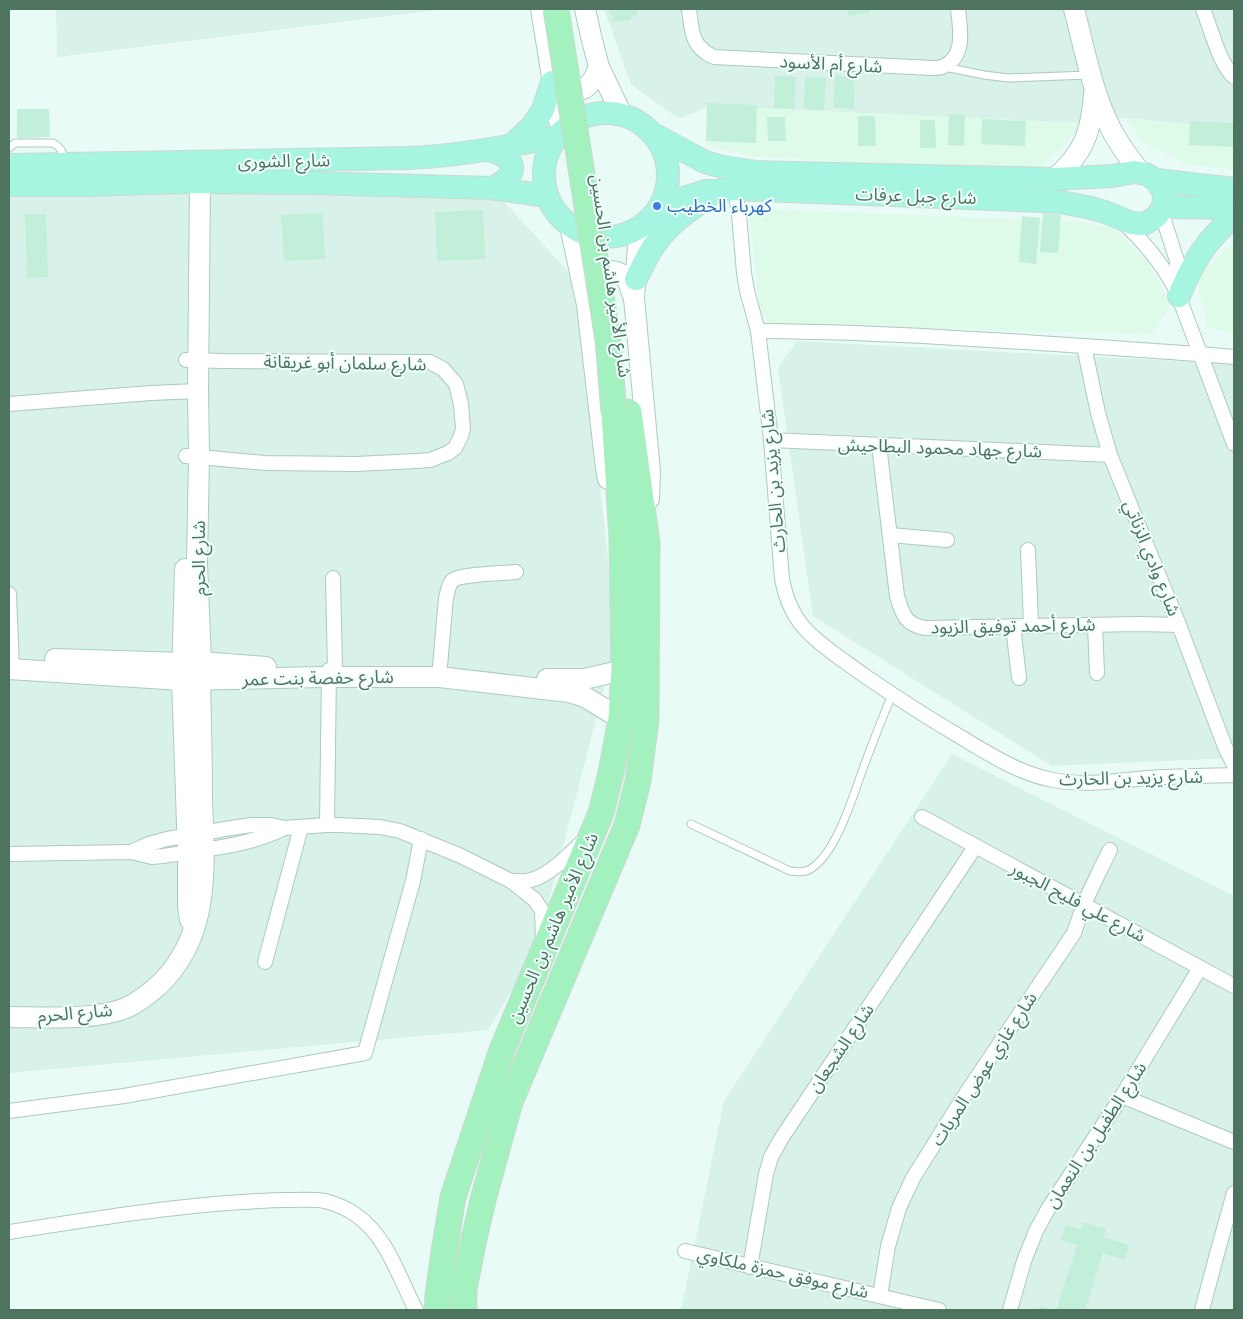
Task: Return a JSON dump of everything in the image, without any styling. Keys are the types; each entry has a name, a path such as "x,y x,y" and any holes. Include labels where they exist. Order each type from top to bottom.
{"highway":[{"name":"شارع الأمير هاشم بن الحسين","path":"464,1310 464,1288 473,1243 510,1102 627,825 638,781 646,720 647,543 608,340 556,9"},
{"name":"شارع الأمير هاشم بن الحسين","path":"437,1310 453,1197 502,1050 600,813 612,773 621,719 624,670 622,538 623,340 571,9"}],"main road":[{"path":"511,146 532,126 543,110 552,82"},
{"path":"606,113 622,115 640,122 655,135 666,157 669,182 662,205 645,225 621,236 595,237 570,226 557,213 548,196 544,180 545,165 549,150 559,134 574,122 589,115 606,113"},
{"name":"شارع الشورى","path":"9,166 430,157 511,146 559,134"},
{"name":"شارع جبل عرفات","path":"655,135 705,162 756,172 1054,179 1112,176 1134,172 1148,176 1234,189"},
{"path":"488,150 503,154 512,168 507,179 500,185 491,188"},
{"path":"635,288 653,247 663,234 679,218 719,191 700,176 705,162"},
{"path":"1148,176 1163,191 1162,209 1234,208"},
{"name":"شارع الشورى","path":"9,185 180,182 313,183 491,188 548,196"},
{"name":"شارع جبل عرفات","path":"662,205 719,191 1061,202 1091,208 1139,224 1152,220 1162,209"},
{"path":"1178,294 1198,255 1215,234 1234,216"}],"street":[{"path":"541,9 559,134"},
{"path":"585,9 599,67 622,115"},
{"name":"شارع أم الأسود","path":"689,9 695,41 705,53 714,57 910,68 943,67"},
{"path":"943,67 952,60 958,51 961,40 958,9"},
{"path":"1074,9 1102,110 1112,132 1125,153 1148,176"},
{"path":"1203,9 1224,65 1234,77"},
{"path":"548,57 561,80 570,88 581,89 587,86 594,78 599,67"},
{"path":"1054,179 1075,157 1089,131 1092,116 1093,81"},
{"name":"شارع الحرم","path":"9,1017 82,1016 112,1012 146,997 169,974 184,953 199,914 203,879 195,842 191,671 191,391 195,183"},
{"name":"شارع يزيد بن الحارث","path":"719,191 739,214 744,273 758,331 771,440 782,579 793,614 808,632 829,651 892,695 990,755 1033,775 1053,780 1081,782 1234,775"},
{"path":"1162,209 1177,261 1178,294"},
{"path":"1118,217 1151,251 1170,277 1234,444"},
{"name":"شارع الأمير هاشم بن الحسين","path":"645,225 638,246 635,288 650,472 647,543"},
{"name":"شارع الأمير هاشم بن الحسين","path":"570,226 587,305 606,468 622,538"},
{"path":"587,305 597,280 607,271 615,271 622,275 635,288"},
{"path":"758,331 835,331 924,335 1234,357"},
{"name":"شارع وادي الزناتي","path":"1084,346 1098,414 1110,455 1179,625 1225,747 1234,765"},
{"name":"شارع سلمان أبو غريقانة","path":"192,361 430,362 443,369 456,384 461,404 463,428 455,448 430,460 356,464 265,463 192,457"},
{"path":"9,404 191,391"},
{"name":"شارع جهاد محمود البطاحيش","path":"771,440 1110,455"},
{"name":"شارع أحمد توفيق الزيود","path":"879,445 898,596 901,610 911,624 925,628 1031,625 1179,625"},
{"path":"890,535 947,540"},
{"path":"1028,550 1031,625"},
{"path":"440,673 446,598 452,580 459,577 516,572"},
{"path":"327,825 333,578"},
{"path":"9,594 10,663"},
{"path":"1095,625 1097,673"},
{"path":"1013,626 1019,678"},
{"name":"شارع حفصة بنت عمر","path":"10,663 191,671 440,673 559,679 584,679 624,670"},
{"name":"شارع حفصة بنت عمر","path":"440,673 569,692 584,697 621,719"},
{"name":"شارع علي فليح الجبور","path":"922,817 1234,986"},
{"path":"9,854 131,852 149,844 250,841 284,828 327,825 380,827 400,831 421,839 462,856 511,881 535,900 542,911 541,954"},
{"path":"265,962 301,827"},
{"path":"511,881 530,880 547,872 566,858 594,830"},
{"path":"9,1111 124,1096 366,1053 413,881 421,839"},
{"name":"شارع الشجعان","path":"750,1267 766,1174 771,1158 781,1139 975,847"},
{"name":"شارع غازي عوض المريات","path":"880,1296 888,1246 899,1208 914,1178 963,1098 1074,932 1084,904 1110,850"},
{"name":"شارع الطفيل بن النعمان","path":"1010,1310 1024,1261 1036,1231 1048,1209 1122,1096 1200,968"},
{"path":"1122,1096 1234,1142"},
{"path":"1202,1310 1234,1193"},
{"path":"9,1232 211,1204 293,1200 325,1201 347,1209 361,1218 373,1230 386,1248 416,1310"},
{"name":"شارع موفق حمزة ملكاوي","path":"685,1251 939,1310"}],"lane":[{"path":"943,67 1008,78 1093,81"},
{"path":"9,148 16,143 54,144 61,150 67,164"},
{"path":"691,824 790,871 801,872 811,869 828,851 842,826 892,695"}],"shaded area":[{"path":"56,9 445,9 57,57"},
{"path":"604,9 1234,9 1234,129 1126,118 1082,123 710,106 679,119 631,84"},
{"path":"709,106 1082,123 1063,148 1029,174 749,156 707,145"},
{"path":"1126,118 1234,129 1234,170 1186,164 1144,143"},
{"path":"9,186 497,194 577,281 617,639 536,950 488,1030 9,1073"},
{"path":"749,209 1074,221 1112,228 1147,261 1171,304 1153,334 772,325 760,313"},
{"path":"1234,242 1234,334 1208,327 1196,279"},
{"path":"797,341 1234,364 1234,758 1052,766 813,616 778,368"},
{"path":"952,754 1234,896 1234,1310 681,1310 724,1101"}],"building":[{"path":"609,9 636,9 637,16 631,17 631,20 613,22 613,15 610,15"},
{"path":"847,9 869,9 870,13 848,16"},
{"path":"775,76 796,77 794,109 774,108"},
{"path":"835,76 855,77 854,109 833,108"},
{"path":"805,77 826,78 824,110 804,109"},
{"path":"707,103 757,105 756,143 706,141"},
{"path":"17,109 49,109 50,137 17,138"},
{"path":"949,114 965,115 964,146 948,145"},
{"path":"858,116 875,116 876,146 858,146"},
{"path":"767,117 785,117 786,141 768,141"},
{"path":"982,119 1026,121 1025,146 981,144"},
{"path":"920,120 935,120 936,148 920,148"},
{"path":"1190,121 1234,123 1234,147 1189,145"},
{"path":"483,210 485,259 437,261 435,212"},
{"path":"323,213 325,259 284,261 281,215"},
{"path":"1043,213 1061,215 1058,253 1040,252"},
{"path":"25,214 46,214 48,277 27,278"},
{"path":"1022,216 1040,218 1036,264 1019,262"},
{"path":"1084,1222 1106,1229 1103,1237 1129,1245 1124,1260 1103,1253 1085,1310 1056,1310 1077,1245 1061,1240 1066,1225 1081,1230"},
{"path":"1040,1306 1053,1310 1038,1310"}],"place":[{"name":"كهرباء الخطيب","path":"657,206"}]}
